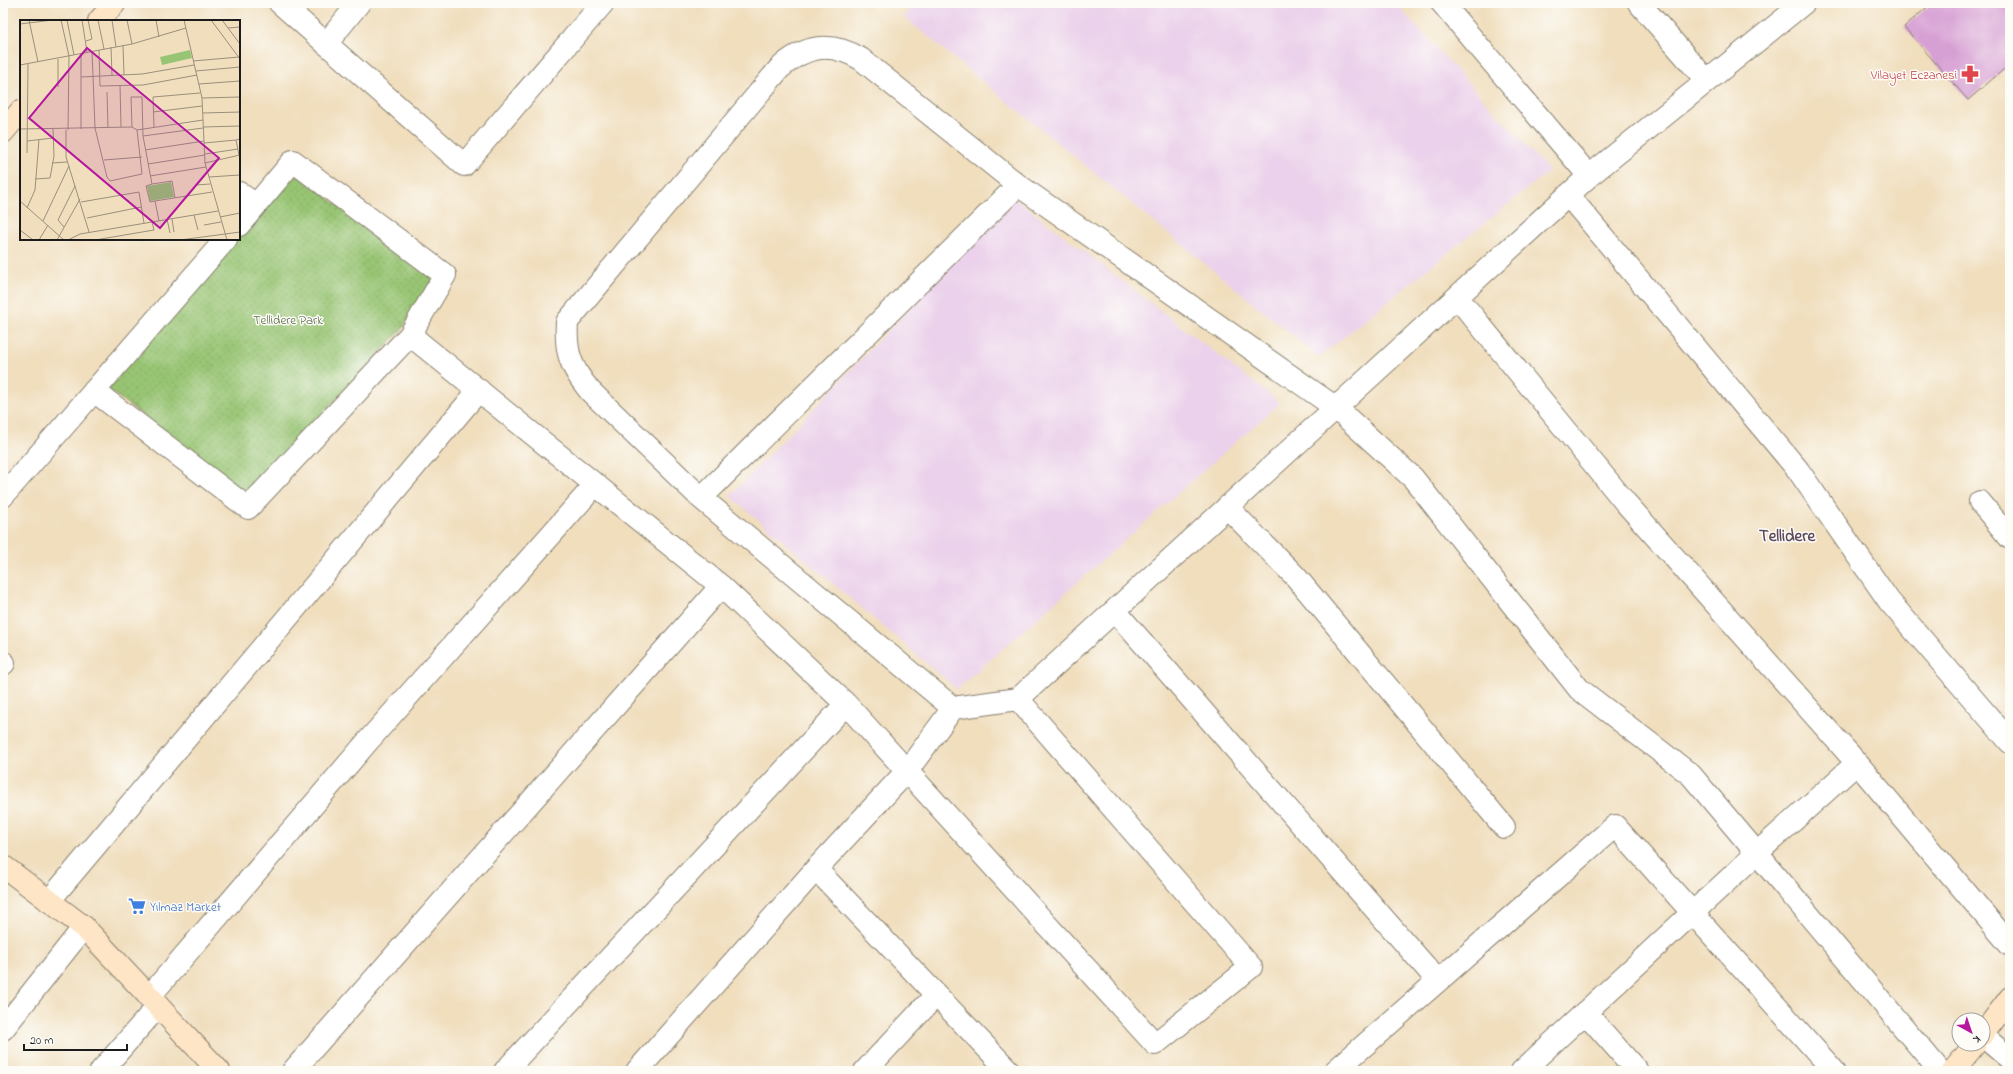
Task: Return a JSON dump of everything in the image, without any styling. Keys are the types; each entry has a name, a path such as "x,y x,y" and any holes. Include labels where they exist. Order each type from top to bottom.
{"main road":[{"path":"100,20 115,3"},
{"path":"3,132 20,112"},
{"path":"3,866 84,927 219,1071"},
{"path":"1991,1024 2010,998"},
{"path":"1953,1071 1968,1052"}],"street":[{"path":"280,3 464,165 603,3"},
{"path":"326,44 359,3"},
{"path":"1442,3 1589,176"},
{"path":"1639,3 1707,81"},
{"path":"636,1071 816,869 907,771 953,708 1018,699 1589,176 1804,3"},
{"path":"953,708 701,498 590,391 579,377 570,360 567,348 567,322 779,69 791,58 806,50 822,48 849,52 861,59 1018,185 1336,408 1413,478 1579,689 1691,775 1940,1071"},
{"path":"94,390 248,508 410,335 445,275 293,161 247,199 240,221"},
{"path":"701,498 1018,185"},
{"path":"1568,195 1798,470 1889,602 2010,742"},
{"path":"3,496 225,240"},
{"path":"1457,297 1625,502 1857,763 2010,945"},
{"path":"410,335 721,586 846,704 1155,1044 1251,967 1018,699"},
{"path":"49,901 479,390"},
{"path":"100,1071 154,1002 368,741 596,484"},
{"path":"1980,502 2010,538"},
{"path":"1227,507 1296,577 1504,827"},
{"path":"294,1071 721,586"},
{"path":"1115,611 1438,981"},
{"path":"505,1071 846,704"},
{"path":"1522,1071 1757,853 1857,763"},
{"path":"1335,1071 1615,826 1834,1071"},
{"path":"816,869 1009,1071"},
{"path":"3,1029 84,927"},
{"path":"865,1071 936,995"},
{"path":"1585,1012 1637,1071"},
{"path":"1991,1042 2010,1059"}],"shaded area":[{"path":"914,3 1395,3 1549,171 1319,357 904,17"},
{"path":"1015,198 1280,403 957,689 730,496"}],"green space":[{"name":"Tellidere Park","path":"294,172 434,279 402,329 247,494 108,389 236,240 240,240 240,235"}],"building":[{"path":"1932,3 2010,3 2010,64 1968,100 1904,27"}],"place":[{"name":"Vilayet Eczanesi","path":"1970,74"},
{"name":"Yılmaz Market","path":"137,906"}],"district":[{"name":"Tellidere","path":"1787,535"}]}
